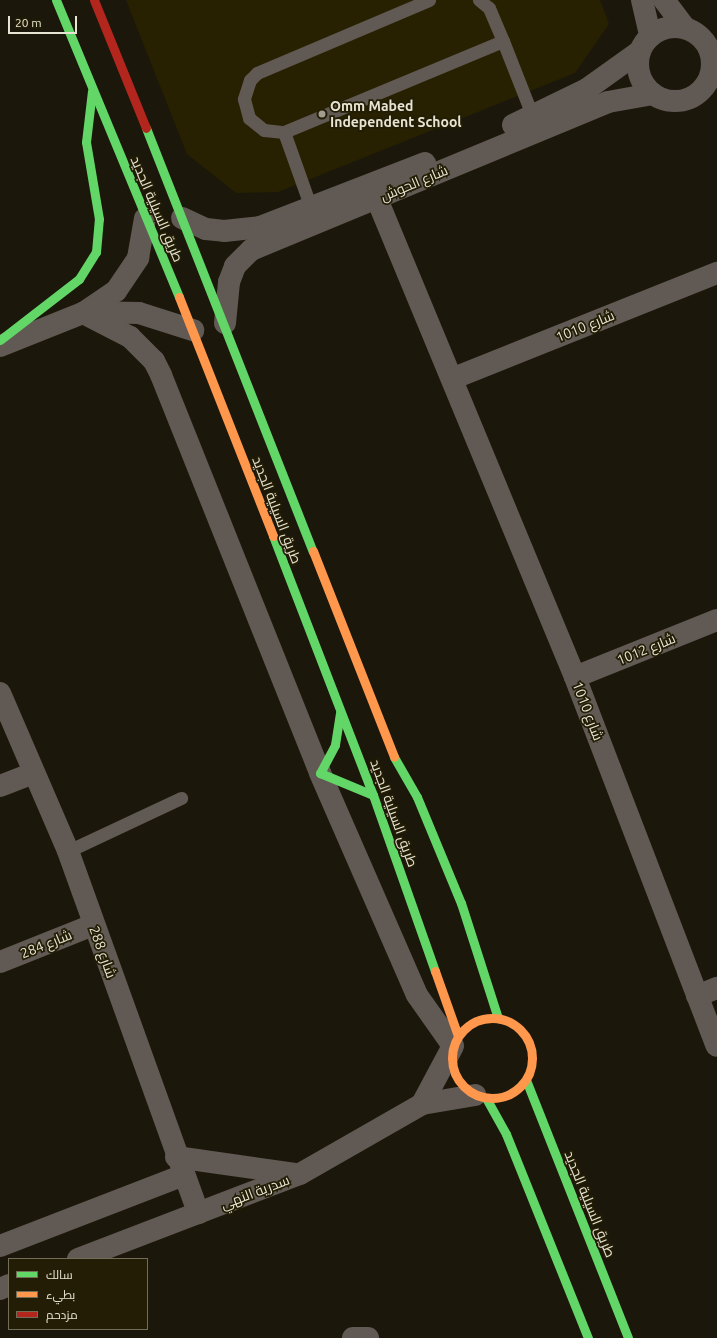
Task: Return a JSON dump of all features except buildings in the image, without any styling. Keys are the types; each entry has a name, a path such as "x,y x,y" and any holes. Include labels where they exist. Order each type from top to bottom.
{"street":[{"name":"طريق السيلية الجديد","path":"56,0 145,219 193,330 340,713 374,795 456,1041 451,1058 458,1080 480,1096 506,1134 588,1338"},
{"name":"طريق السيلية الجديد","path":"94,0 225,323 390,749 417,797 461,903 498,1018"},
{"path":"642,0 645,43 641,80 653,94 671,101 690,98 713,76 712,59 700,32 664,0"},
{"path":"645,43 666,28 700,32"},
{"name":"شارع الحوش","path":"182,218 206,229 241,231 310,208 533,117 587,89 645,43"},
{"path":"0,340 79,280 96,252 99,219 86,142 92,90"},
{"name":"شارع الحوش","path":"225,323 228,282 236,266 251,250 608,102 653,94"},
{"name":"شارع 1010","path":"377,199 454,378 576,677 717,1046"},
{"path":"0,346 83,313 101,304 128,275 138,258 145,219"},
{"name":"شارع 1010","path":"454,378 717,273"},
{"path":"83,313 139,313 193,330"},
{"path":"83,313 130,337 154,361 161,375 320,773 417,995 456,1041"},
{"name":"شارع 1012","path":"576,677 717,620"},
{"name":"شارع 288","path":"0,693 68,851 93,925 198,1213"},
{"path":"320,773 334,745 340,713"},
{"path":"0,786 34,773"},
{"path":"320,773 374,795"},
{"name":"شارع 284","path":"0,962 93,925"},
{"path":"697,996 717,988"},
{"path":"422,1104 456,1041 476,1021 498,1018 519,1028 526,1037 533,1058 526,1080 508,1095 480,1096"},
{"name":"طريق السيلية الجديد","path":"526,1080 628,1338"},
{"name":"سدرية النهي","path":"81,1258 300,1174 422,1104 480,1096"},
{"path":"0,1246 180,1166 300,1174"},
{"path":"352,1338 368,1338"}],"lane":[{"path":"429,0 257,74 250,80 244,99 249,118 264,130 284,132 504,41"},
{"path":"479,0 492,13 533,117"},
{"path":"284,132 310,208"},
{"path":"68,851 180,798"}],"shaded area":[{"name":"Omm Mabed Independent School","path":"126,0 600,0 609,24 575,73 278,192 236,193 187,154"}],"traffic: fast":[{"path":"56,0 179,297"},
{"path":"0,340 79,279 96,252 99,219 86,142 92,91"},
{"path":"146,128 313,551"},
{"path":"273,536 373,795 435,971"},
{"path":"340,713 335,745 320,773 373,795"},
{"path":"394,757 417,797 461,903 498,1018"},
{"path":"526,1080 628,1338"},
{"path":"486,1098 506,1134 588,1338"}],"traffic: slow":[{"path":"179,297 273,536"},
{"path":"313,551 394,757"},
{"path":"435,971 458,1036"},
{"path":"492,1018 507,1021 520,1030 529,1043 532,1058 529,1073 520,1086 507,1095 492,1098 477,1095 464,1086 455,1073 452,1058 455,1043 464,1030 477,1021 492,1018"}],"traffic: jam":[{"path":"94,0 146,128"}],"place":[{"name":"Omm Mabed Independent School","path":"322,114"}]}
